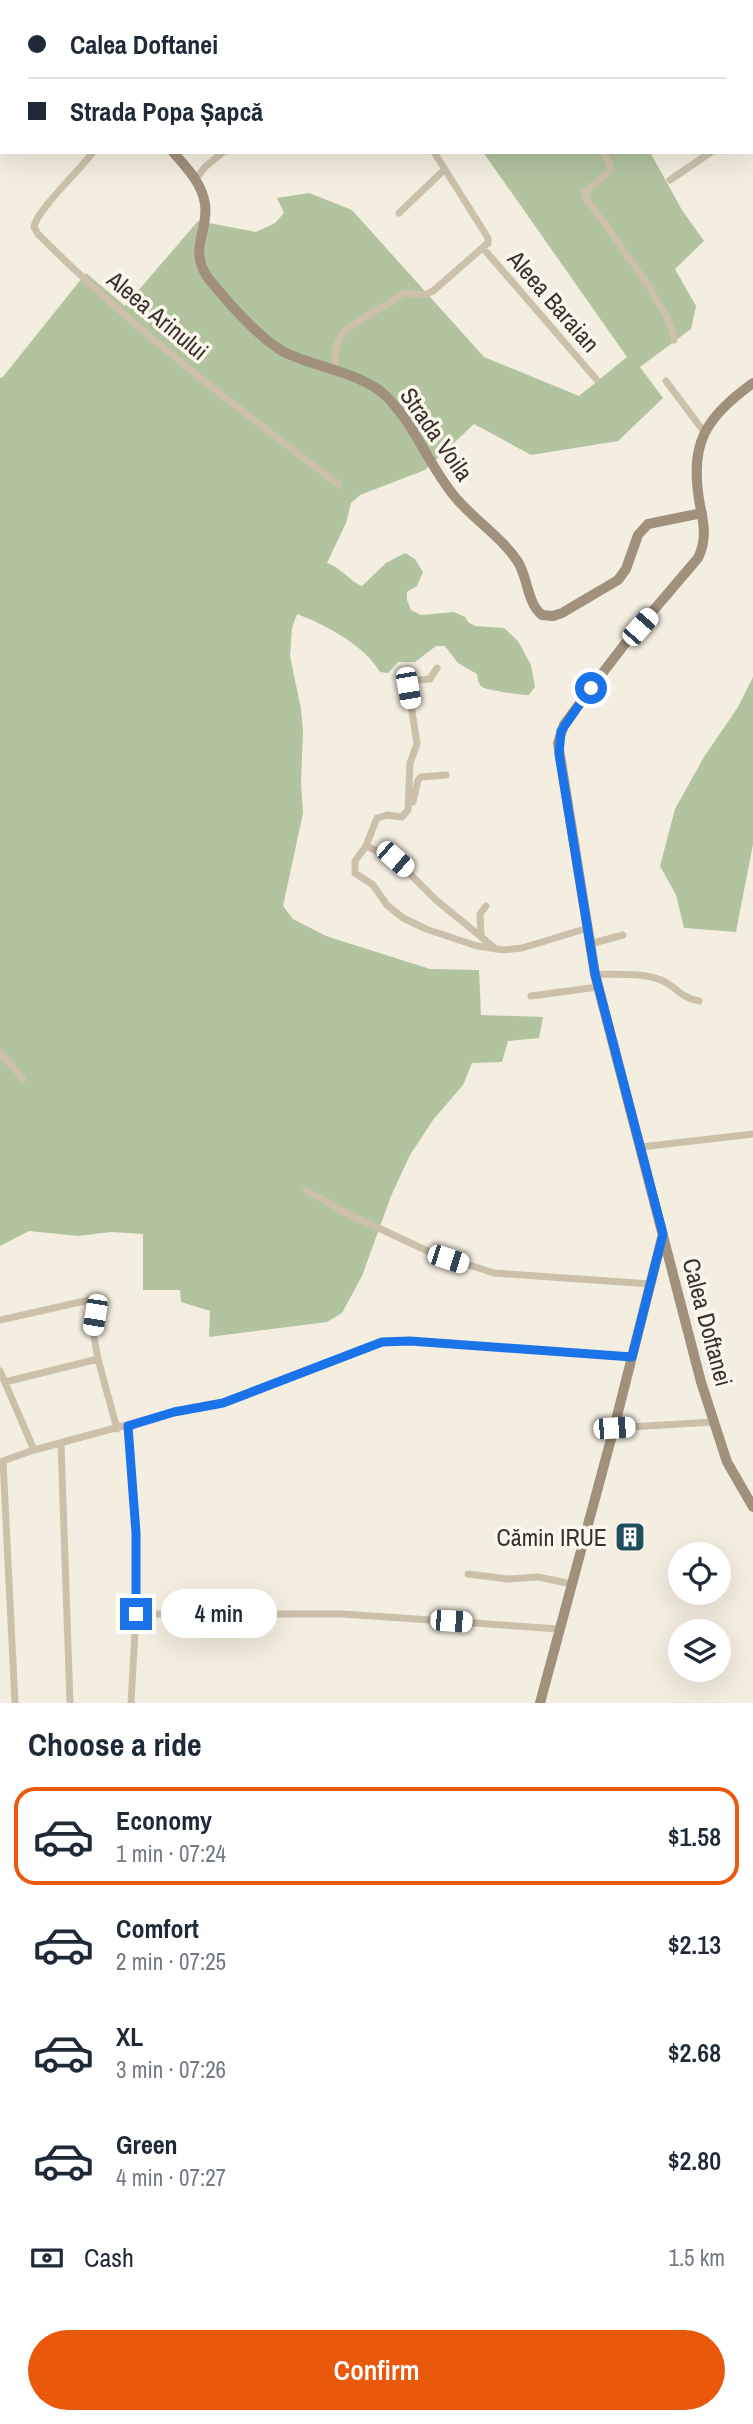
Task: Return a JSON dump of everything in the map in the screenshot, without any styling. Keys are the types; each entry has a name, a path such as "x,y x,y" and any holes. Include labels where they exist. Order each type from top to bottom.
{"main road":[{"name":"Strada Voila","path":"175,154 195,180 205,203 198,250 203,271 208,278 264,338 278,349 372,386 386,396 454,496 499,540 518,563 533,603 541,615 553,616 562,613 618,580 626,569 638,535 648,524 702,513"},
{"name":"Calea Doftanei","path":"753,383 726,404 705,433 698,450 695,467 705,541 698,558 624,645 561,731 559,754 598,987 713,1422 727,1462 753,1507"},
{"path":"540,1703 663,1234"}],"street":[{"name":"Aleea Arinului","path":"92,154 38,216 34,227 38,234 140,328 339,485"},
{"path":"195,180 221,154"},
{"path":"336,372 336,344 348,328 405,293 424,295 433,291 488,243 488,238 434,154"},
{"path":"604,154 612,169 584,194 672,325 674,340"},
{"path":"670,180 708,154"},
{"path":"399,212 444,170"},
{"name":"Aleea Baraian","path":"483,248 596,379"},
{"path":"666,381 705,433"},
{"path":"408,810 411,763 416,744 408,685 411,681 430,679 437,668"},
{"path":"446,775 421,777 413,802 402,817 387,815 377,818 366,845 355,861 355,873 373,885 394,912 426,929 477,946 497,950 522,948 588,928"},
{"path":"366,845 395,859 436,900 497,950"},
{"path":"481,935 480,914 486,906"},
{"path":"590,944 623,936"},
{"path":"595,974 651,977 672,986 686,998 699,1001"},
{"path":"531,996 598,987"},
{"path":"0,1052 23,1079"},
{"path":"641,1147 753,1134"},
{"path":"306,1190 344,1212 432,1253 494,1273 651,1284"},
{"path":"0,1320 98,1298 93,1331 117,1429"},
{"path":"15,1703 2,1462 34,1450 174,1412 223,1403 382,1342 410,1341 632,1357"},
{"path":"5,1382 98,1359"},
{"path":"0,1371 34,1450"},
{"path":"614,1428 713,1422"},
{"path":"128,1426 136,1533 136,1614 131,1703"},
{"path":"61,1444 70,1703"},
{"path":"468,1573 508,1580 538,1577 572,1584"},
{"path":"136,1614 343,1614 559,1629"}],"green space":[{"path":"484,154 651,154 682,210 704,241 675,269 696,306 691,329 640,367 663,398 618,441 531,455 474,424 425,470 360,495 351,503 346,523 327,563 362,586 386,563 405,553 415,559 423,572 417,586 407,592 411,610 421,615 454,612 475,626 504,628 518,641 531,665 535,687 529,695 484,688 479,684 477,674 458,663 445,646 436,646 415,662 398,662 388,673 380,672 354,645 320,624 297,614 292,628 290,656 303,732 303,813 283,906 293,919 326,936 430,969 479,970 481,1015 543,1017 539,1038 508,1041 502,1062 472,1063 463,1085 433,1120 410,1155 391,1196 362,1276 342,1313 327,1322 209,1337 210,1311 181,1302 180,1290 143,1290 143,1234 111,1232 78,1236 29,1231 0,1246 0,377 2,378 86,273 125,306 198,221 256,232 275,223 284,213 277,198 309,193 352,210 484,357 579,396 627,357"},
{"path":"753,677 753,844 736,932 684,928 676,895 660,866 675,809 704,757 738,707"}],"place":[{"name":"Cămin IRUE","path":"630,1537"}],"route":[{"path":"136,1614 136,1533 128,1426 174,1412 223,1403 382,1342 410,1341 632,1357 663,1234 595,974 559,754 561,731 591,688"}]}
